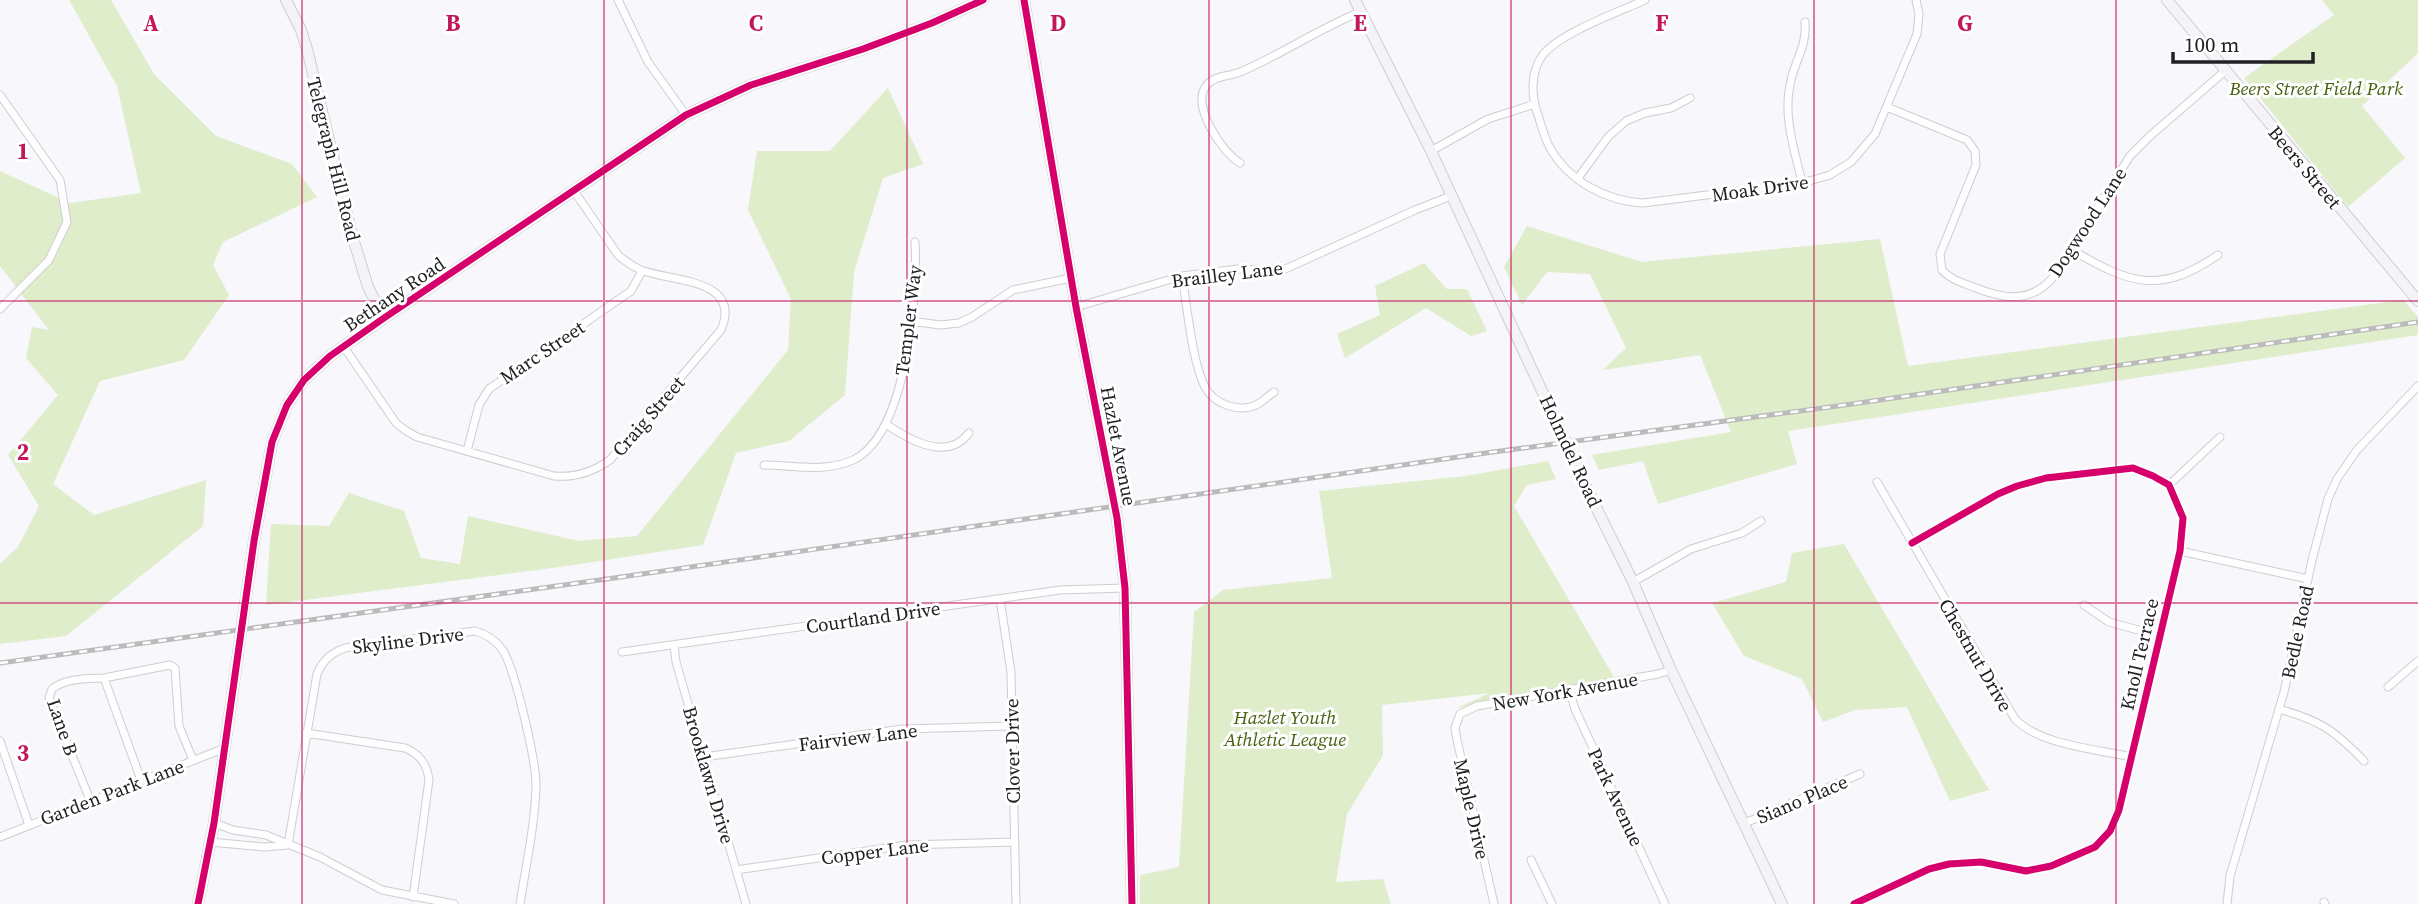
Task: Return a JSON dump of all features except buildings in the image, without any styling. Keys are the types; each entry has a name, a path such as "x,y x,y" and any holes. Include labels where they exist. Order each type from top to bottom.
{"street":[{"name":"Telegraph Hill Road","path":"286,0 307,49 352,235 368,287 384,318"},
{"path":"618,0 648,62 686,115"},
{"name":"Bethany Road","path":"198,904 214,823 254,541 272,442 279,420 300,386 321,362 686,115 751,85 863,49 983,0"},
{"name":"Hazlet Avenue","path":"1024,0 1076,307 1117,518 1125,588 1132,904"},
{"name":"Holmdel Road","path":"1355,0 1431,151 1633,582 1671,670 1783,904"},
{"name":"Moak Drive","path":"1646,0 1553,45 1536,67 1532,83 1535,104 1549,146 1559,161 1600,193 1623,201 1643,203 1802,183 1830,175 1852,162 1868,144 1887,107 1918,29 1916,0"},
{"name":"Beers Street","path":"2167,0 2418,301"},
{"path":"1240,163 1231,158 1219,142 1202,107 1201,95 1204,89 1214,79 1243,71 1338,20 1360,12"},
{"path":"1802,183 1789,127 1788,107 1792,76 1806,38 1805,22"},
{"name":"Dogwood Lane","path":"1887,107 1966,140 1975,151 1976,164 1940,254 1941,267 1948,276 1997,296 2023,297 2037,292 2052,279 2130,156 2225,71"},
{"path":"0,95 60,180 67,222 49,260 0,309"},
{"path":"1578,178 1608,137 1626,121 1645,113 1671,108 1690,98"},
{"path":"1431,151 1488,119 1535,104"},
{"name":"Craig Street","path":"344,347 396,422 417,437 548,475 562,477 597,469 616,455 721,330 725,321 724,304 716,292 708,287 642,271 618,255 574,191"},
{"name":"Brailley Lane","path":"1076,307 1182,276 1238,270 1281,271 1415,209 1451,196"},
{"name":"Templer Way","path":"764,465 809,469 847,462 870,449 887,425 902,378 911,321 915,242"},
{"path":"2072,250 2114,273 2148,281 2178,277 2194,271 2218,255"},
{"name":"Marc Street","path":"467,451 479,405 489,389 631,292 642,271"},
{"path":"1182,276 1200,374 1210,395 1229,406 1242,408 1256,405 1274,392"},
{"path":"911,321 940,325 959,323 1013,290 1071,278"},
{"name":"Bedle Road","path":"2227,904 2230,876 2234,871 2242,833 2279,709 2328,499 2337,479 2370,436 2418,386"},
{"path":"887,425 913,440 934,447 952,445 969,433"},
{"path":"1912,543 1998,494 2033,481 2133,468 2169,485 2220,437"},
{"name":"Chestnut Drive","path":"1877,482 2009,713 2021,726 2043,737 2131,757"},
{"name":"Knoll Terrace","path":"1854,904 1938,866 1981,862 2018,870 2034,870 2086,852 2103,839 2115,822 2180,551 2183,518 2169,485"},
{"path":"1633,582 1691,549 1742,533 1761,521"},
{"path":"2180,551 2308,579"},
{"name":"Courtland Drive","path":"622,652 1060,590 1125,588"},
{"name":"Clover Drive","path":"1000,599 1011,672 1016,904"},
{"path":"2084,605 2109,622 2160,636"},
{"name":"Skyline Drive","path":"288,845 317,674 324,660 345,648 467,631 481,633 490,637 503,650 507,659 535,766 534,802 520,904"},
{"name":"Brooklawn Drive","path":"674,645 676,662 746,904"},
{"path":"2388,687 2418,662"},
{"path":"141,780 104,678 170,665 175,668 180,726 193,760"},
{"name":"New York Avenue","path":"1460,713 1477,706 1671,670"},
{"name":"Lane B","path":"90,800 51,704 50,693 60,684 81,679 104,678"},
{"name":"Park Avenue","path":"1569,690 1575,709 1665,904"},
{"path":"2279,709 2325,725 2364,761"},
{"name":"Maple Drive","path":"1460,713 1455,728 1457,740 1493,904"},
{"name":"Fairview Lane","path":"704,757 902,729 1012,726"},
{"path":"306,733 405,748 424,761 429,780 412,897"},
{"path":"0,741 29,825"},
{"name":"Garden Park Lane","path":"0,837 225,748"},
{"name":"Siano Place","path":"1745,823 1860,774"},
{"path":"214,823 233,830 266,835 320,857 382,890 454,904"},
{"path":"210,842 264,848 288,845"},
{"name":"Copper Lane","path":"736,870 907,845 1015,842"},
{"path":"1531,860 1552,904"}],"green space":[{"path":"69,0 111,0 154,74 216,136 292,164 317,197 223,242 213,265 229,295 184,360 100,381 53,484 94,515 206,480 203,526 66,636 0,644 0,564 18,547 39,506 8,455 58,395 26,358 32,327 49,330 0,266 0,171 70,203 141,193 117,86"},
{"name":"Beers Street Field Park","path":"2322,0 2418,0 2418,53 2362,106 2405,158 2348,207 2244,78 2334,15"},
{"path":"888,88 923,164 883,178 854,272 845,395 789,441 736,453 703,545 567,566 266,605 271,524 329,526 349,493 404,511 421,558 460,564 468,516 579,541 637,536 788,350 791,299 748,210 757,151 830,151"},
{"path":"1527,226 1642,262 1880,239 1908,366 2403,300 2418,317 2418,335 1788,431 1797,464 1658,504 1643,461 1599,470 1592,455 1731,432 1700,355 1603,370 1626,348 1590,274 1547,272 1522,305 1504,267"},
{"path":"1424,263 1447,289 1467,289 1487,331 1471,336 1426,308 1345,358 1337,334 1380,315 1375,286"},
{"name":"Hazlet Youth Athletic League","path":"1548,461 1556,479 1527,485 1514,506 1617,682 1457,708 1490,693 1382,705 1383,755 1347,814 1336,882 1383,879 1391,904 1140,904 1140,875 1179,867 1194,612 1223,590 1332,578 1319,491 1466,476"},
{"path":"1844,544 1989,790 1950,801 1907,707 1855,710 1823,722 1802,679 1744,656 1712,603 1786,582 1792,553"}],"railway":[{"path":"0,663 1486,453 1852,404 2418,322"}],"cycle path":[{"path":"198,904 214,823 254,541 272,442 287,405 304,380 330,356 384,318 686,115 751,85 863,49 983,0"},
{"path":"1024,0 1076,307 1117,518 1125,588 1132,904"},
{"path":"1854,904 1929,869 1949,864 1981,862 2026,871 2051,866 2095,847 2110,831 2119,810 2180,551 2183,518 2169,485 2133,468 2046,478 2017,486 1912,543"}]}
